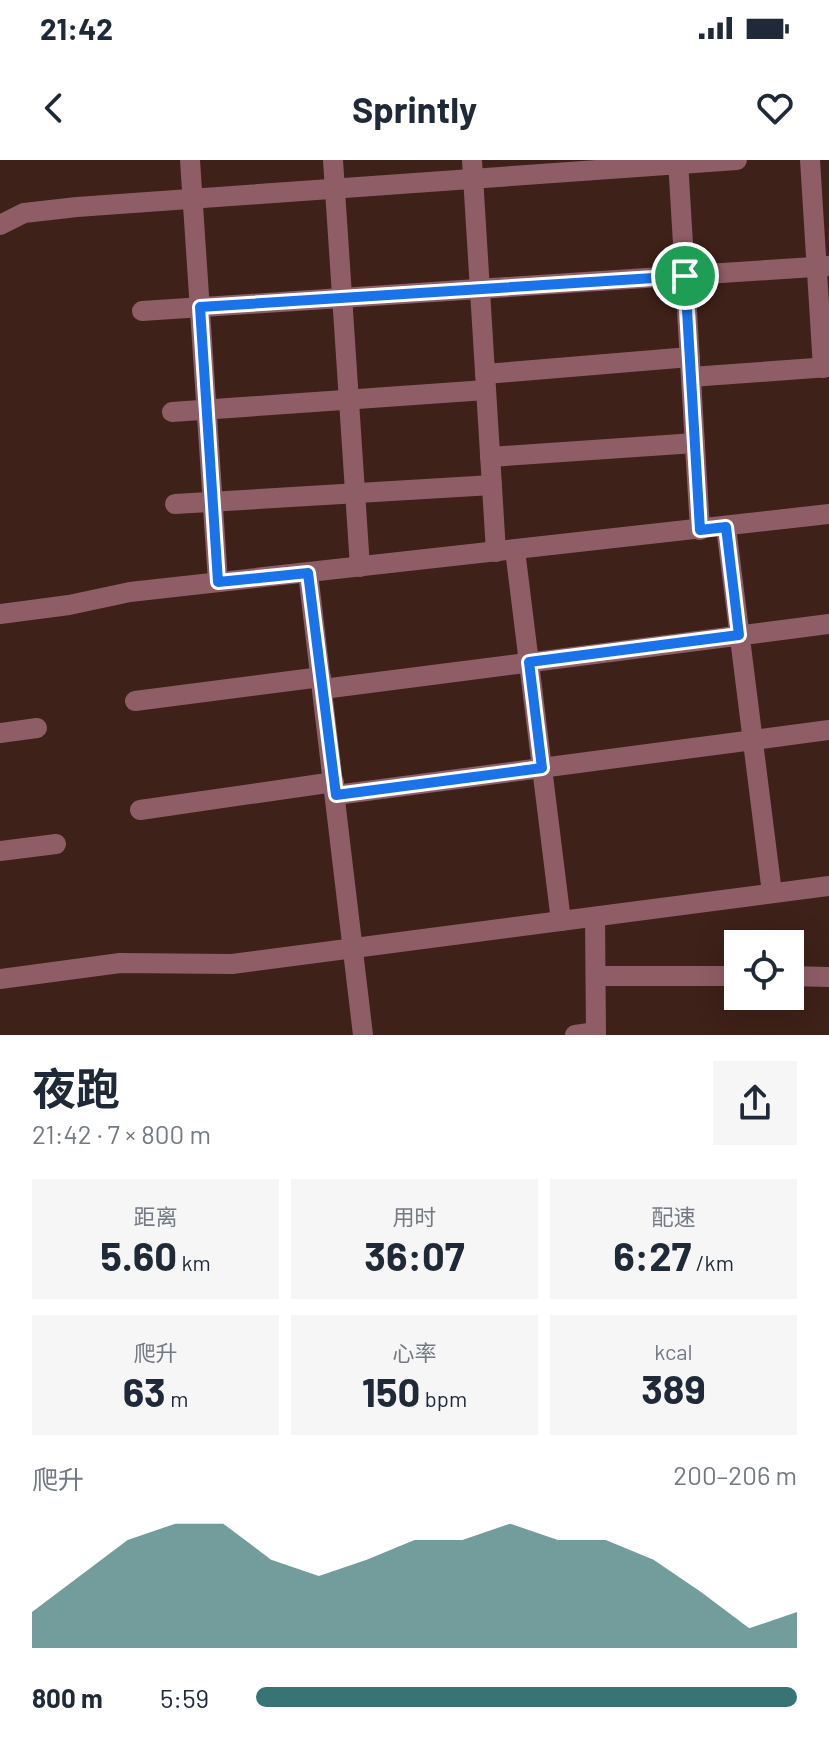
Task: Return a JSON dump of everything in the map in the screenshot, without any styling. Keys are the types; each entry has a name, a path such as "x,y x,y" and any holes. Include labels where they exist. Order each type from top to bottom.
{"street":[{"path":"190,160 218,582"},
{"path":"333,160 360,567"},
{"path":"0,225 24,213 335,189 473,169 737,160"},
{"path":"172,412 349,400 486,382 690,367 826,367 823,266 810,160"},
{"path":"678,162 700,530"},
{"path":"473,169 492,485 529,662 561,921"},
{"path":"142,311 823,266"},
{"path":"490,457 695,443"},
{"path":"175,504 492,485"},
{"path":"0,614 69,605 130,592 829,514"},
{"path":"726,527 772,893"},
{"path":"308,573 335,789 350,949 363,1035"},
{"path":"135,701 529,662 829,624"},
{"path":"0,733 37,728"},
{"path":"140,810 542,768 829,730"},
{"path":"0,851 56,844"},
{"path":"0,979 120,963 232,964 829,886"},
{"path":"575,1035 596,1034 595,917"},
{"path":"596,976 724,976"},
{"path":"804,976 829,977"}],"route":[{"path":"685,276 700,530 726,527 739,635 529,662 542,768 336,795 308,573 218,582 200,307 685,276"}]}
